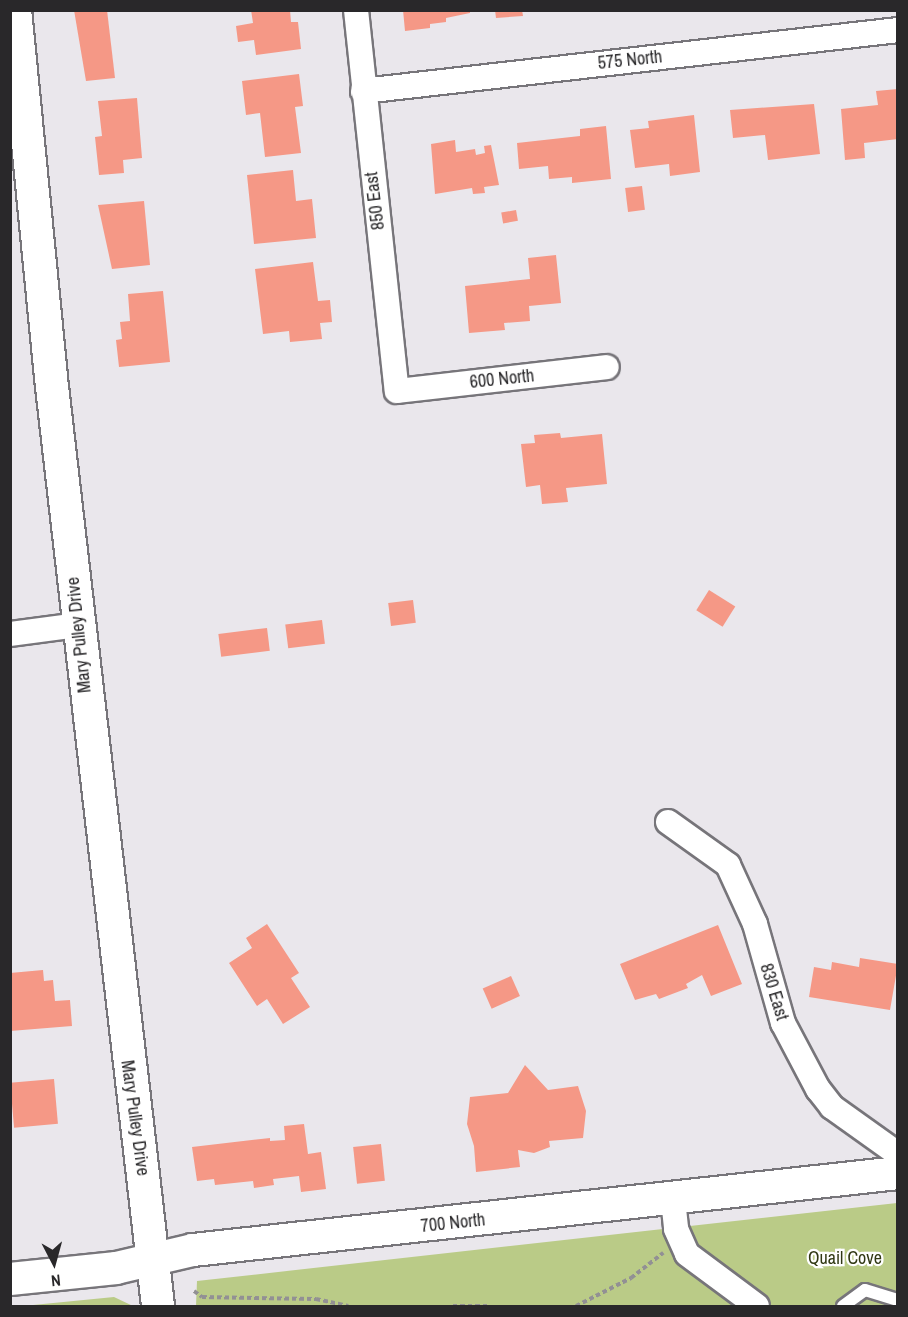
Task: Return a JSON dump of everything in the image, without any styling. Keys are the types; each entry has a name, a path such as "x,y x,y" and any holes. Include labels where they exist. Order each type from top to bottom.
{"street":[{"name":"Mary Pulley Drive","path":"15,10 28,175 158,1306"},
{"name":"850 East","path":"356,10 397,391"},
{"name":"575 North","path":"363,91 897,30"},
{"name":"600 North","path":"397,391 608,368"},
{"path":"10,634 78,625"},
{"name":"830 East","path":"668,822 728,865 755,924 783,1023 818,1089 832,1107 897,1154"},
{"name":"700 North","path":"10,1279 116,1268 193,1251 897,1173"},
{"path":"673,1199 676,1229 687,1254 757,1306"}],"lane":[{"path":"843,1306 865,1290 897,1300"}],"path":[{"path":"576,1306 631,1278 664,1253"},
{"path":"194,1291 202,1296 316,1299 348,1306"},
{"path":"453,1306 489,1306"}],"green space":[{"name":"Quail Cove","path":"897,1203 897,1306 196,1306 197,1281"},
{"path":"114,1297 133,1306 23,1306"}],"building":[{"path":"74,10 107,10 115,78 86,81"},
{"path":"251,10 290,10 291,22 298,22 301,49 256,55 254,40 238,42 236,26 253,23"},
{"path":"403,10 470,10 470,13 446,18 446,22 430,24 430,28 405,31"},
{"path":"495,10 522,10 523,16 496,18"},
{"path":"299,74 303,106 295,107 301,153 265,157 260,113 246,115 242,81"},
{"path":"898,89 898,139 864,143 865,158 845,160 841,109 878,105 876,91"},
{"path":"137,98 142,158 123,160 124,173 99,175 95,137 102,136 98,101"},
{"path":"814,104 820,154 768,160 765,135 733,138 730,110"},
{"path":"694,115 700,172 670,176 669,164 635,168 630,130 649,128 648,121"},
{"path":"606,126 611,179 572,183 572,177 549,179 548,166 519,169 517,143 580,136 580,129"},
{"path":"455,140 456,152 475,149 476,155 485,153 484,146 491,145 499,185 484,187 485,193 473,194 472,188 435,194 431,144"},
{"path":"293,170 296,201 312,199 316,238 254,244 247,175"},
{"path":"642,186 645,210 628,212 625,188"},
{"path":"144,201 150,265 112,269 98,205"},
{"path":"516,210 518,221 503,223 501,213"},
{"path":"556,255 561,303 529,306 530,321 504,323 505,330 469,333 465,286 530,279 528,258"},
{"path":"313,262 318,301 330,300 332,322 320,323 322,339 290,342 289,331 263,334 255,269"},
{"path":"163,291 170,362 119,367 116,340 122,339 120,322 130,321 128,294"},
{"path":"560,433 561,438 602,434 607,484 566,488 568,502 542,504 540,485 526,487 521,444 535,443 534,435"},
{"path":"709,590 735,606 723,627 696,610"},
{"path":"413,600 416,623 391,626 388,603"},
{"path":"322,620 325,644 288,648 285,625"},
{"path":"267,628 270,651 221,657 218,634"},
{"path":"267,924 299,973 291,978 310,1007 283,1024 267,999 257,1006 229,963 252,948 246,938"},
{"path":"718,925 742,984 711,996 702,975 686,984 688,988 659,999 656,994 635,1000 620,964"},
{"path":"860,958 898,964 890,1010 809,997 814,967 831,970 832,962 859,967"},
{"path":"43,970 44,981 53,980 55,1001 70,1000 72,1026 10,1031 10,973"},
{"path":"511,976 520,996 492,1009 483,989"},
{"path":"525,1065 548,1090 578,1086 586,1111 583,1138 549,1141 550,1147 534,1153 518,1150 520,1167 476,1172 474,1146 467,1124 470,1097 508,1093"},
{"path":"54,1079 58,1124 14,1128 10,1083"},
{"path":"304,1124 308,1154 321,1152 326,1189 301,1192 299,1176 273,1179 274,1185 254,1188 253,1181 215,1185 214,1179 197,1181 192,1147 270,1138 270,1141 285,1140 284,1126"},
{"path":"381,1144 385,1181 357,1184 353,1147"}]}
